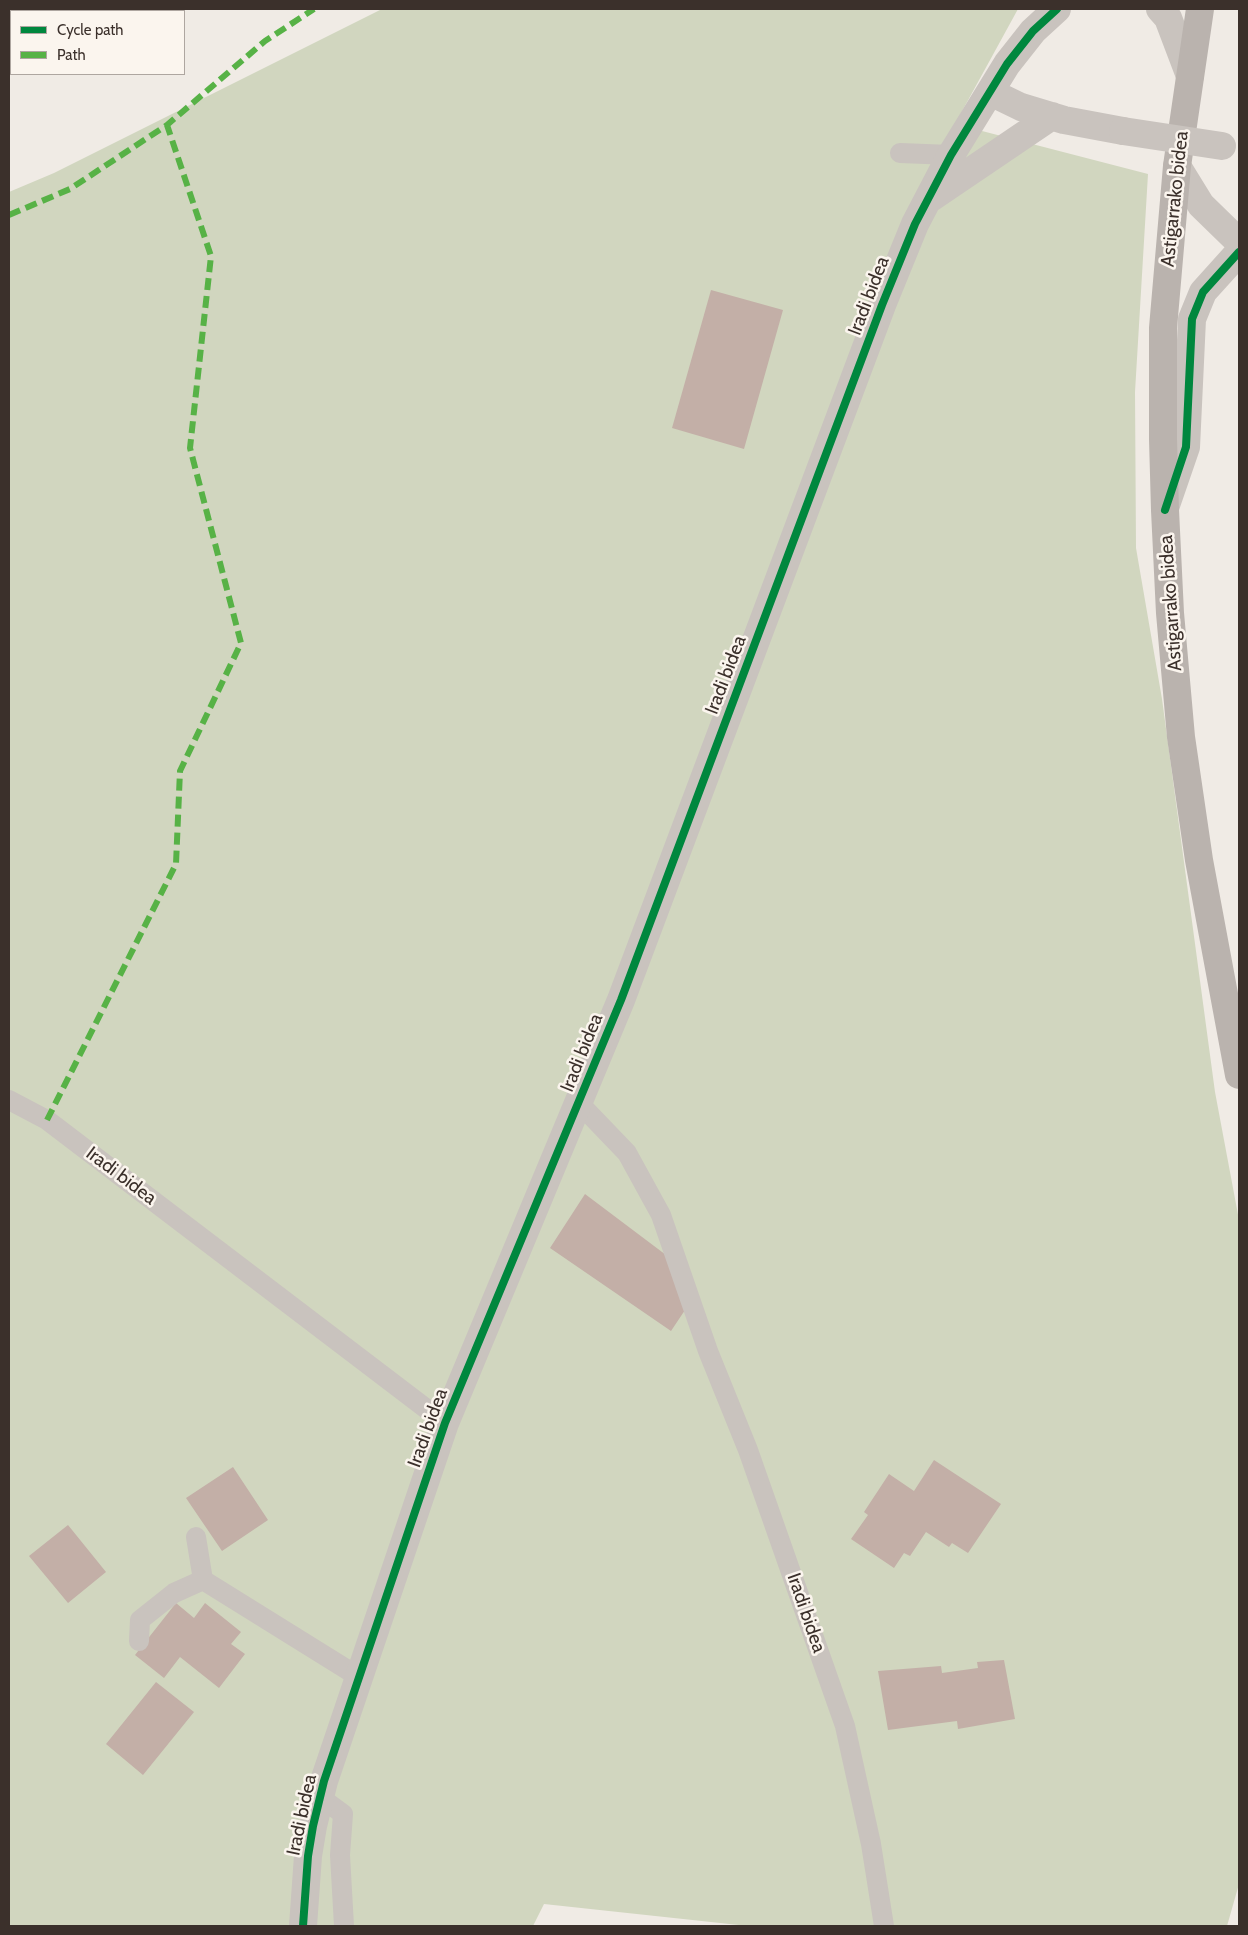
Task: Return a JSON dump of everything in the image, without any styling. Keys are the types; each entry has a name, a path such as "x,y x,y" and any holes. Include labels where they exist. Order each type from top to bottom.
{"main road":[{"name":"Astigarrako bidea","path":"1200,9 1177,166 1163,328 1165,510 1170,613 1181,737 1199,860 1239,1075"}],"street":[{"name":"Iradi bidea","path":"302,1926 308,1856 320,1797 445,1423 621,1000 882,305 915,224 951,155 1035,20 1057,9"},
{"path":"1160,9 1168,18 1190,76"},
{"path":"990,92 1021,107 1052,116 1123,131 1231,146"},
{"path":"927,201 1052,116"},
{"path":"1177,166 1201,205 1239,242"},
{"path":"1165,510 1186,447 1192,320 1203,292 1239,252"}],"lane":[{"path":"900,153 951,155"},
{"name":"Iradi bidea","path":"9,1100 47,1120 445,1423"},
{"name":"Iradi bidea","path":"579,1103 628,1153 661,1216 708,1351 751,1459 846,1726 871,1844 884,1926"},
{"path":"196,1537 203,1580 359,1677"},
{"path":"139,1641 140,1620 174,1593 203,1580"},
{"path":"320,1797 343,1814 340,1855 344,1926"}],"green space":[{"path":"382,9 1018,9 955,124 1148,174 1135,392 1136,548 1162,699 1215,1092 1239,1220 1239,1884 1227,1926 748,1926 544,1904 533,1926 9,1926 9,192 54,173"}],"building":[{"path":"711,290 783,310 744,449 672,428"},
{"path":"585,1194 666,1255 685,1310 671,1331 550,1248"},
{"path":"934,1460 1001,1504 968,1553 952,1543 949,1547 926,1532 910,1556 904,1553 894,1568 851,1539 868,1515 864,1512 889,1474 914,1491"},
{"path":"233,1467 268,1520 222,1551 186,1498"},
{"path":"68,1525 106,1572 68,1603 29,1556"},
{"path":"176,1603 194,1618 205,1603 241,1632 231,1644 245,1654 219,1688 180,1657 164,1678 135,1655"},
{"path":"1004,1660 1015,1719 958,1729 957,1721 888,1730 878,1671 941,1666 942,1673 978,1668 977,1662"},
{"path":"156,1682 194,1712 143,1775 106,1744"}],"marked path":[{"path":"9,215 70,189 167,125 265,41 314,9"},
{"path":"47,1120 176,864 180,771 241,643 190,448 211,256 167,125"}],"cycle path":[{"path":"303,1926 308,1856 324,1781 445,1423 621,1000 882,305 915,224 951,155 1007,64 1033,31 1057,9"},
{"path":"1165,510 1186,447 1192,319 1203,292 1239,252"}]}
